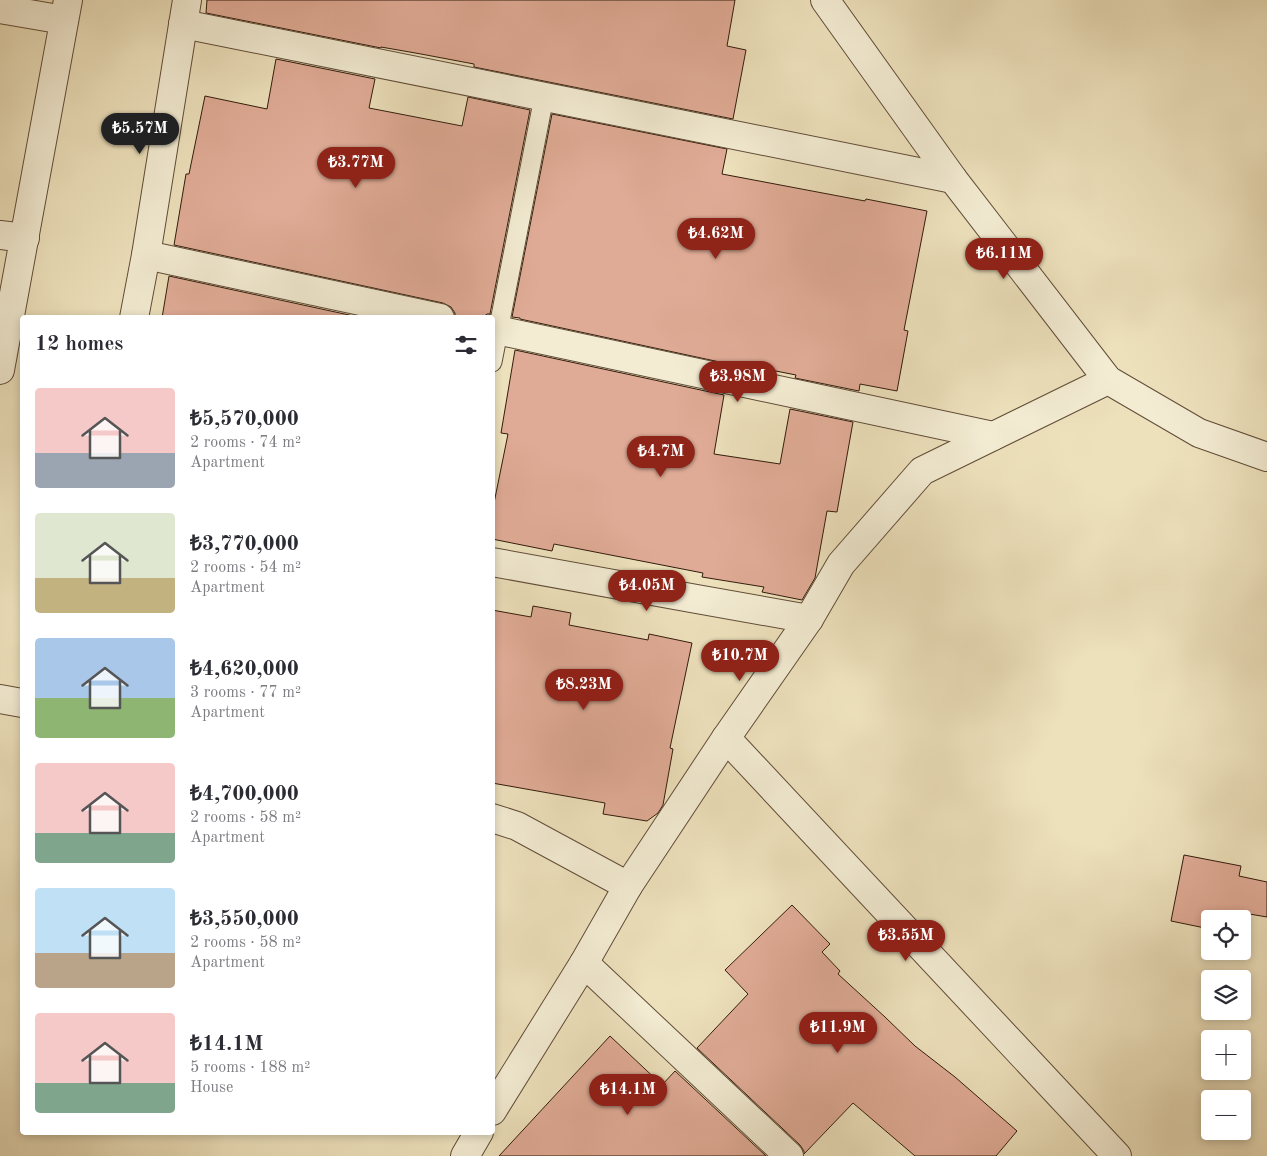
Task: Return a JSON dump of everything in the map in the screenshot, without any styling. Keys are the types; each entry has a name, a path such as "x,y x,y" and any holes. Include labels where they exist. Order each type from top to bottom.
{"street":[{"path":"824,0 953,179 1108,380 1199,433 1267,457"},
{"path":"0,9 66,10 12,236 0,370"},
{"path":"135,315 185,12 544,97 953,179"},
{"path":"146,254 426,315"},
{"path":"496,329 993,436"},
{"path":"495,1106 584,963 628,886 726,738 809,619 841,564 922,471 1108,380"},
{"path":"495,563 809,619"},
{"path":"0,699 20,702"},
{"path":"726,738 1118,1156"},
{"path":"495,819 517,826 628,886"},
{"path":"584,963 789,1156"},
{"path":"465,1156 477,1135"}],"lane":[{"path":"496,329 544,97"}],"building":[{"path":"207,0 735,0 727,46 746,50 733,119 474,67 474,64 381,48 206,13"},
{"path":"276,59 375,79 369,108 462,126 468,97 530,110 490,314 455,315 451,307 443,303 174,245 186,174 189,174 205,96 267,109"},
{"path":"552,114 727,149 722,174 927,211 904,330 908,331 897,391 860,384 859,391 795,378 796,375 730,362 729,364 512,317"},
{"path":"169,276 349,315 162,315"},
{"path":"515,350 724,395 714,454 780,464 790,409 853,422 837,512 827,511 815,578 802,600 762,592 764,587 702,577 703,573 554,544 552,551 495,540 495,498 508,434 501,433"},
{"path":"533,606 571,613 569,625 648,640 649,634 692,643 670,748 673,749 663,805 658,813 647,821 603,814 605,803 495,784 495,611 531,617"},
{"path":"1184,855 1241,866 1239,876 1267,882 1267,917 1251,914 1251,910 1201,910 1201,927 1171,921"},
{"path":"792,905 830,944 822,952 840,971 838,974 915,1046 955,1077 1017,1131 996,1156 915,1156 853,1103 804,1154 800,1145 697,1048 748,994 725,970"},
{"path":"610,1036 662,1085 675,1071 766,1156 499,1156"}]}
